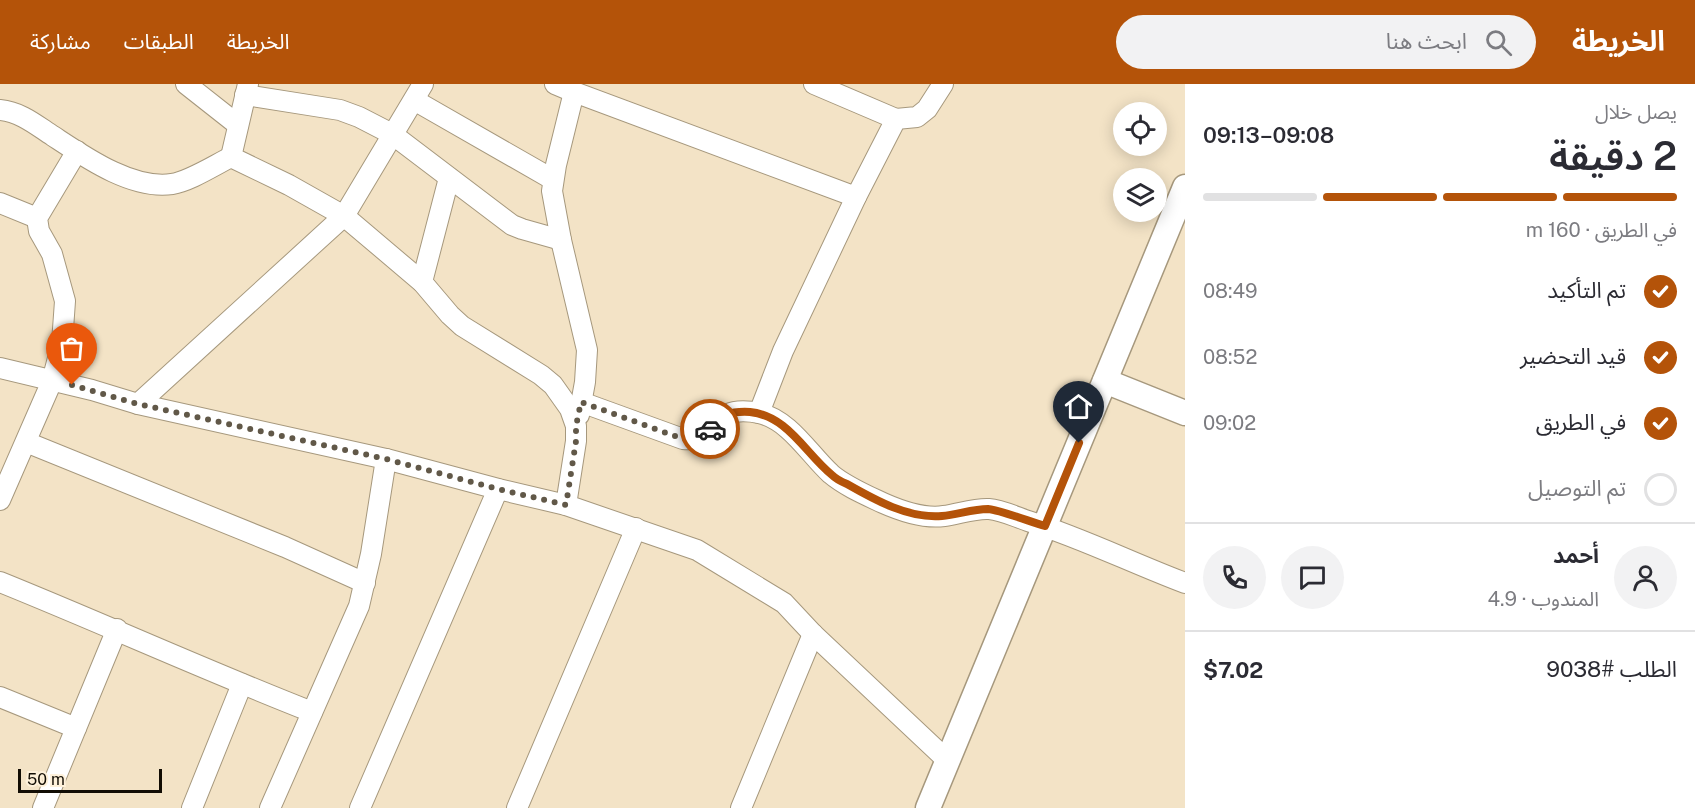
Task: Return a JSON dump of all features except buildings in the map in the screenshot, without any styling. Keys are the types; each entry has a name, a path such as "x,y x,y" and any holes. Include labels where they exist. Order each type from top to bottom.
{"street":[{"path":"186,84 238,125"},
{"path":"555,84 856,197"},
{"path":"814,84 896,118 917,117 927,109 943,84"},
{"path":"231,157 247,89 349,112 392,134 512,225 522,230 561,240"},
{"path":"138,404 344,216 418,92 552,179"},
{"path":"566,505 576,441 576,426 585,382 587,350 561,240 552,179 574,92"},
{"path":"0,110 19,114 77,151 114,171 154,185 174,184 231,157"},
{"path":"759,413 783,351 896,118"},
{"path":"0,500 52,381 62,343 65,300 51,254 39,231 37,219 77,151"},
{"path":"231,157 276,178 344,216 422,282 462,326 541,375 553,385 570,409 576,426"},
{"path":"422,282 449,178"},
{"path":"928,808 1185,187"},
{"path":"0,202 37,219"},
{"path":"0,368 92,390 138,404 386,459 566,505 697,550 784,603 813,634 948,760"},
{"path":"1105,381 1185,414"},
{"path":"581,402 690,440 705,435 718,419 726,414 735,411 759,413 772,418 789,430 832,475 885,503 928,516 990,509 1045,526 1185,583"},
{"path":"26,442 285,547 365,583"},
{"path":"270,808 359,606 386,459"},
{"path":"360,808 498,489"},
{"path":"516,808 636,528"},
{"path":"0,582 312,712"},
{"path":"43,808 117,629"},
{"path":"741,808 813,634"},
{"path":"192,808 242,684"},
{"path":"0,697 76,728"}],"way so far":[{"path":"72,385 138,404 386,459 566,505 581,402 683,439 696,439 705,435 710,429"}],"route":[{"path":"710,429 718,419 735,411 759,413 772,418 789,430 832,475 864,494 885,503 928,516 990,509 1045,526 1079,443"}]}
